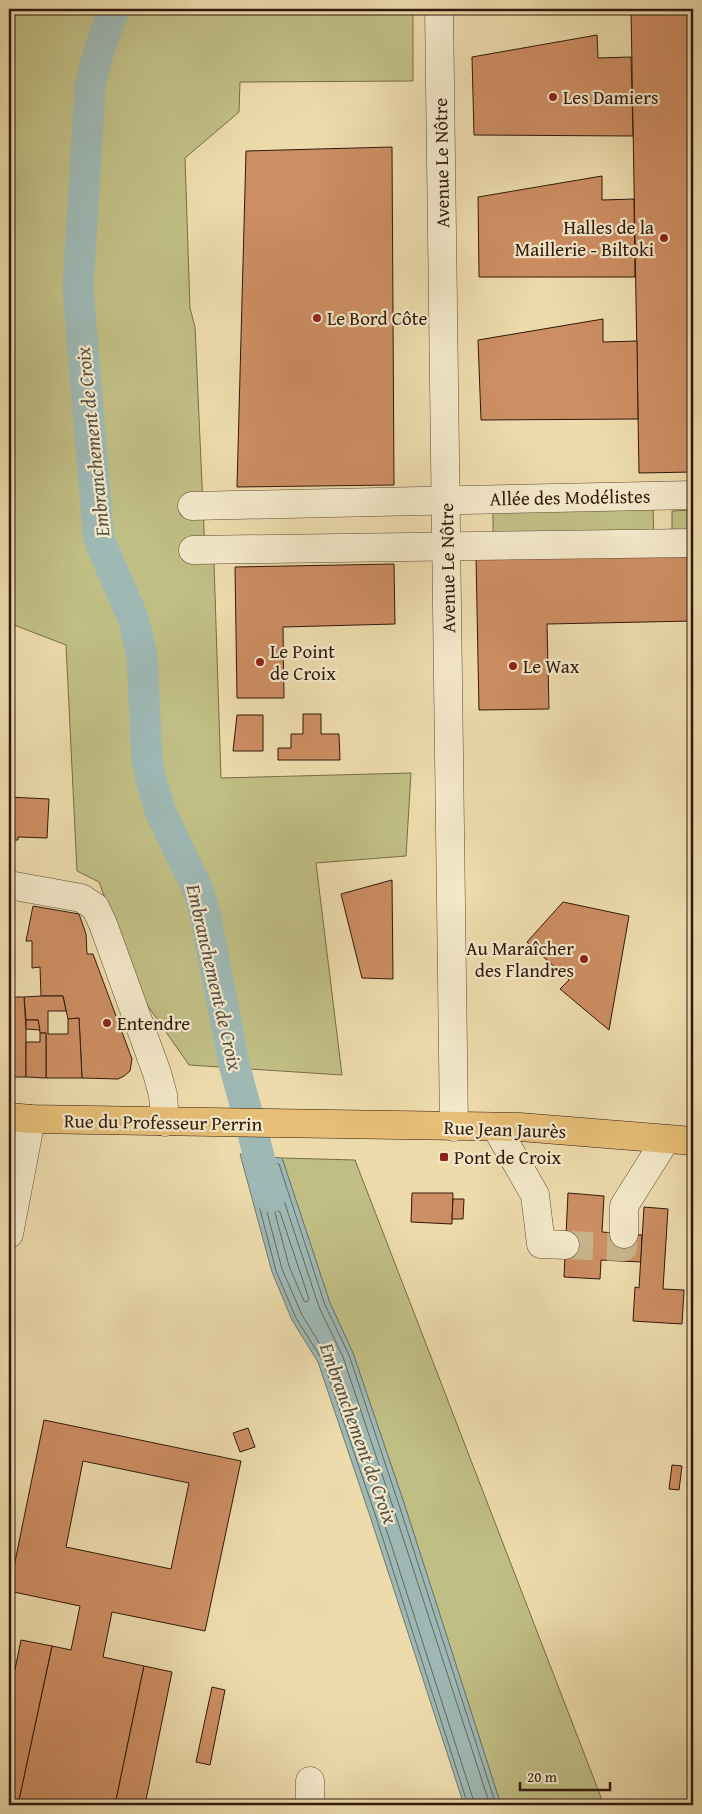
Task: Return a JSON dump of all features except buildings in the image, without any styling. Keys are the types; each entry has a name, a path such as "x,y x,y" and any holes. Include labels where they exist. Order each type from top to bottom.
{"main road":[{"name":"Rue du Professeur Perrin","path":"20,1118 317,1125"},
{"name":"Rue Jean Jaurès","path":"317,1125 552,1129 693,1141"}],"street":[{"name":"Avenue Le Nôtre","path":"439,9 454,1127"},
{"name":"Allée des Modélistes","path":"192,506 693,495"},
{"path":"193,550 693,543"},
{"path":"9,885 81,898 95,907 103,924 157,1074 163,1095 165,1122"},
{"path":"9,1234 20,1118"},
{"path":"496,1127 535,1195 541,1244 565,1245"},
{"path":"624,1234 624,1206 666,1139"}],"shaded area":[{"path":"9,9 413,9 413,81 240,82 239,112 185,158 190,308 195,327 205,552 214,563 221,778 411,773 406,856 316,863 342,1075 189,1065 143,999 99,882 77,871 66,645 9,623"},
{"path":"653,509 654,538 493,540 493,512"},
{"path":"693,510 693,534 672,534 672,511"},
{"path":"282,1158 355,1160 604,1805 501,1805 405,1506 353,1353 330,1303"}],"water":[{"path":"240,1154 282,1158 330,1303 353,1353 405,1506 501,1805 464,1805 318,1362 292,1320 272,1272"}],"waterway":[{"name":"Embranchement de Croix","path":"115,9 100,47 90,87 78,288 98,532 100,542 133,618 142,655 147,760 151,780 161,813 198,890 205,914 234,1064 270,1197"}],"tunnel":[{"path":"565,1245 623,1247 624,1234"}],"place":[{"name":"Les Damiers","path":"553,97"},
{"name":"Halles de la Maillerie - Biltoki","path":"664,238"},
{"name":"Le Bord Côte","path":"317,318"},
{"name":"Le Point de Croix","path":"260,662"},
{"name":"Le Wax","path":"513,666"},
{"name":"Au Maraîcher des Flandres","path":"584,959"},
{"name":"Entendre","path":"107,1023"},
{"name":"Pont de Croix","path":"444,1157"}]}
